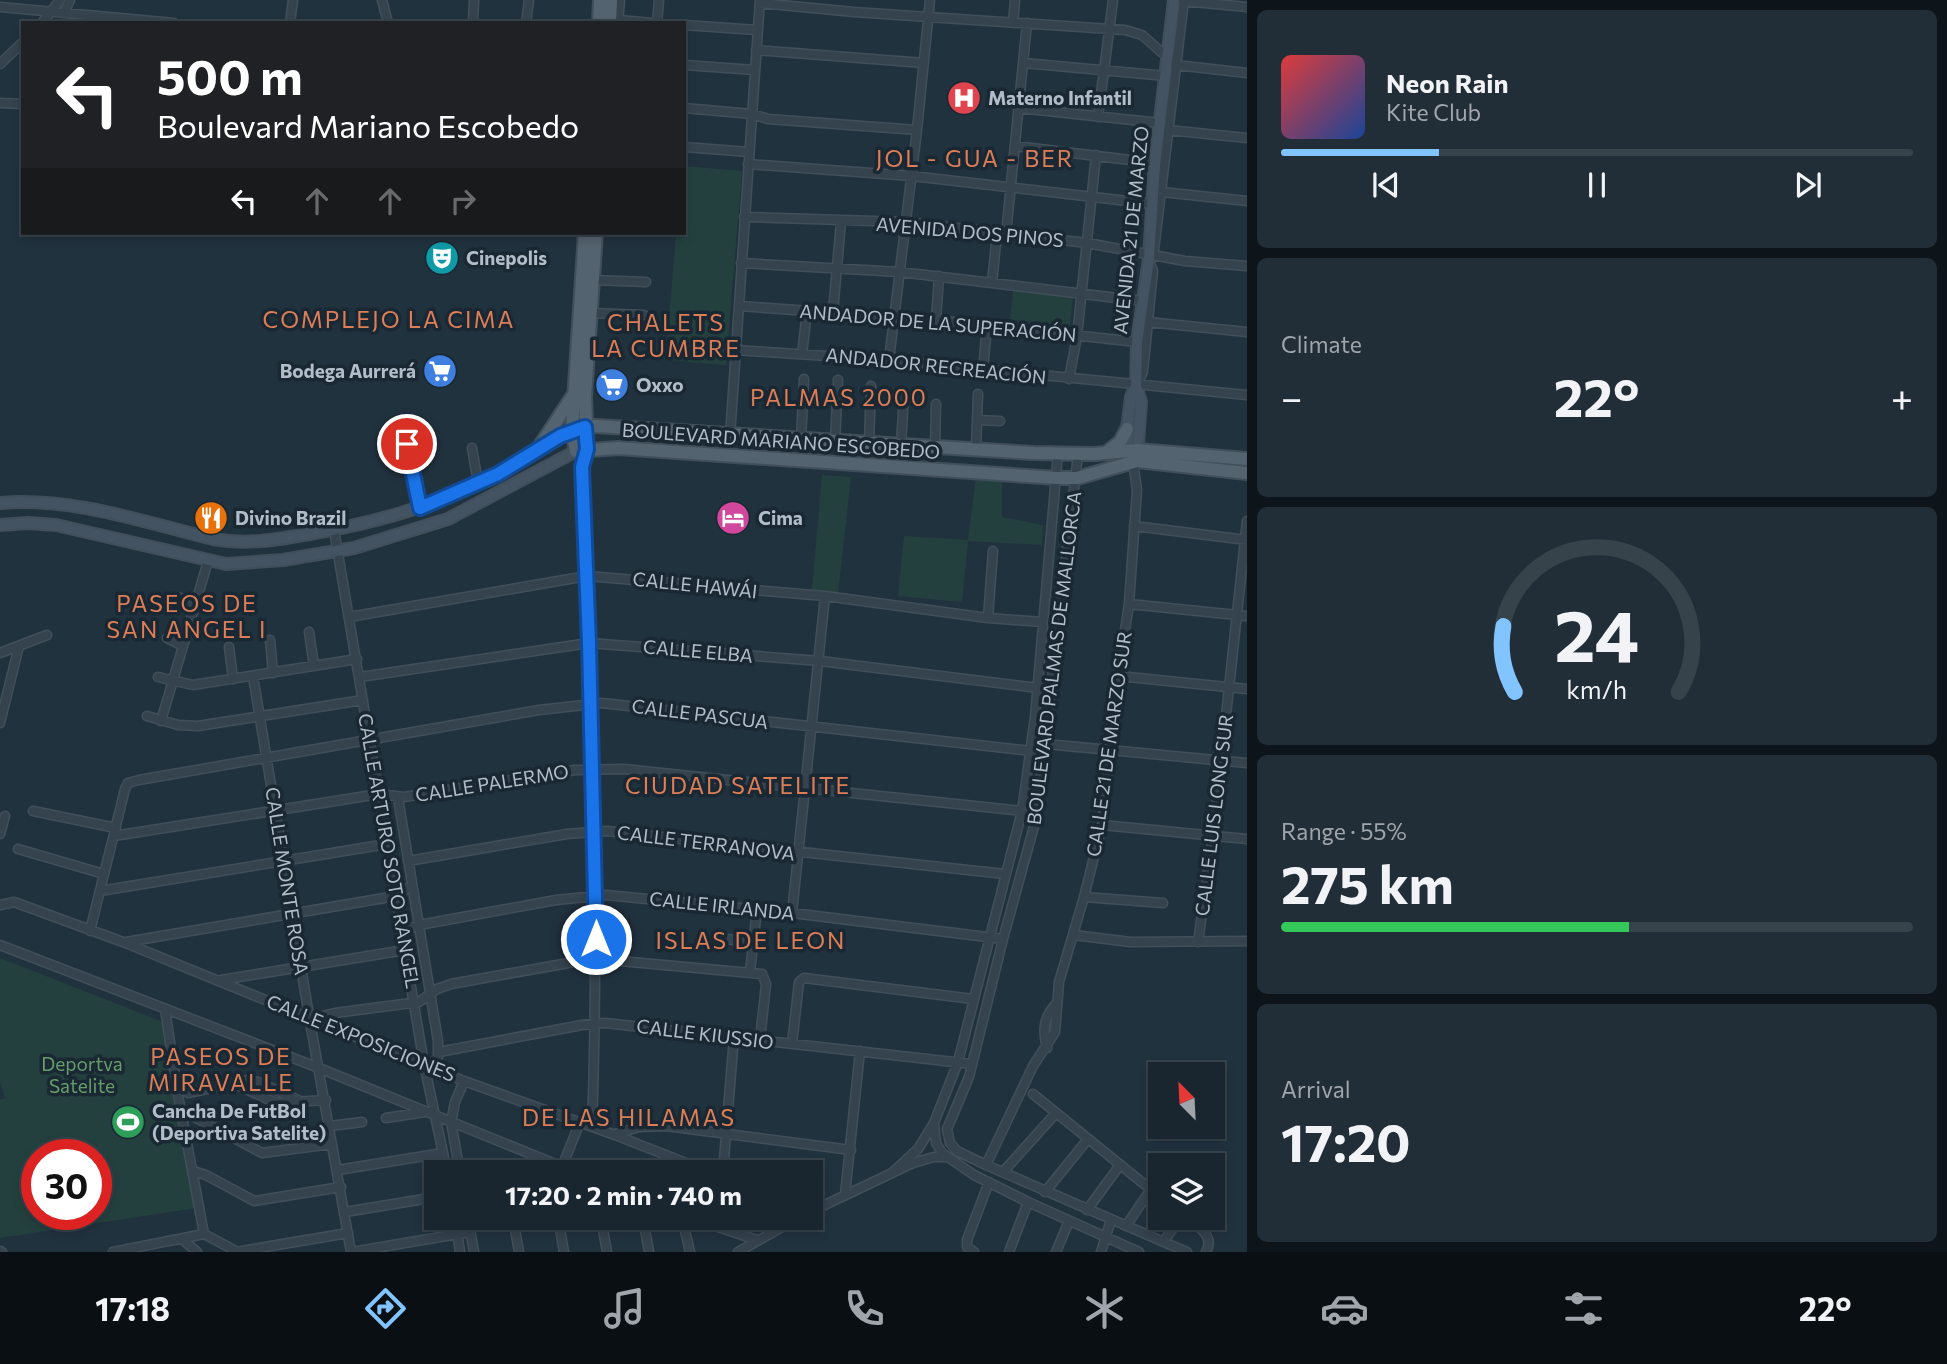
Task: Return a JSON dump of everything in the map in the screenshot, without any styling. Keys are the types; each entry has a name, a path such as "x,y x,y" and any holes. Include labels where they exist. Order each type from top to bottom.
{"main road":[{"path":"598,21 600,0"},
{"path":"611,0 616,21"},
{"path":"581,450 574,393 584,235"},
{"path":"578,429 584,396 596,235"},
{"path":"538,449 574,393"},
{"name":"BOULEVARD MARIANO ESCOBEDO","path":"578,429 1078,454 1105,453 1247,473"},
{"path":"1105,453 1120,442 1127,429"},
{"name":"BOULEVARD MARIANO ESCOBEDO","path":"581,450 618,448 1057,478 1076,478 1133,459 1247,459"}],"street":[{"path":"44,21 60,0"},
{"path":"64,13 70,0"},
{"path":"290,21 293,0"},
{"path":"382,0 387,21"},
{"path":"473,21 474,0"},
{"path":"526,21 529,0"},
{"path":"616,21 620,0"},
{"path":"655,21 659,0"},
{"path":"855,0 855,12"},
{"path":"889,360 930,0"},
{"path":"1013,23 1016,0"},
{"path":"1098,117 1113,0"},
{"path":"1180,0 1247,7"},
{"name":"AVENIDA 21 DE MARZO","path":"1133,459 1127,429 1131,397 1136,386 1137,342 1150,257 1155,163 1164,126 1166,76 1172,61 1180,0"},
{"path":"730,436 760,1 855,12 1133,31 1142,35 1172,61 1247,73"},
{"path":"0,7 126,21"},
{"path":"992,283 1011,189 1027,23"},
{"path":"686,25 757,30"},
{"path":"0,64 3,56 21,43"},
{"path":"756,50 924,63"},
{"path":"1133,459 1141,402 1136,386 1143,372 1153,271 1150,257 1162,192 1164,126 1172,61"},
{"path":"1024,63 1166,76"},
{"path":"686,65 755,69"},
{"path":"0,103 21,104"},
{"path":"686,107 768,118 917,130"},
{"path":"1019,108 1247,138"},
{"path":"1015,146 1155,163"},
{"path":"686,147 748,152"},
{"path":"1069,379 1077,336 1096,155"},
{"path":"748,164 912,176 1153,204"},
{"path":"1162,192 1247,201"},
{"name":"AVENIDA DOS PINOS","path":"744,218 905,222 1087,243 1150,257 1247,266"},
{"path":"833,312 841,222"},
{"path":"741,263 900,272 1142,301"},
{"path":"936,320 939,276"},
{"path":"593,281 646,282"},
{"name":"ANDADOR DE LA SUPERACIÓN","path":"739,306 936,320 1137,342"},
{"path":"802,354 807,310"},
{"path":"591,313 643,315"},
{"path":"1148,322 1247,332"},
{"path":"983,370 987,326"},
{"name":"ANDADOR RECREACIÓN","path":"735,350 889,360 1247,395"},
{"path":"800,440 804,379"},
{"path":"835,442 838,380"},
{"path":"869,443 871,386"},
{"path":"901,445 904,394"},
{"path":"976,449 978,394"},
{"path":"935,447 936,404"},
{"path":"977,420 1000,421"},
{"path":"0,503 27,501 86,508 232,543 259,543 334,530 420,508 498,474 538,449 578,429"},
{"path":"407,444 420,508"},
{"path":"472,448 478,483"},
{"path":"581,450 596,895 596,1024 592,1126"},
{"name":"BOULEVARD MARIANO ESCOBEDO","path":"0,525 28,523 80,529 208,561 243,564 354,548 448,519 581,450"},
{"name":"BOULEVARD PALMAS DE MALLORCA","path":"893,1172 918,1149 934,1123 958,1062 1022,811 1032,751 1058,453"},
{"name":"BOULEVARD PALMAS DE MALLORCA","path":"986,1165 957,1151 950,1143 947,1129 972,1064 1036,819 1078,454"},
{"name":"CALLE 21 DE MARZO SUR","path":"986,1165 1033,1066 1055,1032 1052,1016 1058,1002 1059,982 1102,825 1118,676 1129,604 1137,490 1133,459"},
{"path":"80,529 86,508"},
{"name":"CALLE LUIS LONG SUR","path":"1198,942 1213,836 1247,521"},
{"path":"350,526 354,548"},
{"path":"1134,526 1246,540"},
{"name":"CALLE ARTURO SOTO RANGEL","path":"334,530 414,1004 444,1160"},
{"path":"988,618 993,551"},
{"path":"161,721 208,561"},
{"name":"CALLE HAWÁI","path":"349,617 587,576 825,596 988,618 1043,622"},
{"path":"792,913 825,596"},
{"path":"178,597 194,604"},
{"path":"1129,604 1247,615"},
{"path":"309,632 314,666"},
{"path":"0,653 47,635"},
{"path":"167,638 183,646"},
{"path":"270,640 273,673"},
{"name":"CALLE ELBA","path":"360,677 589,643 820,661 1038,688"},
{"path":"0,721 19,646"},
{"path":"229,647 233,679"},
{"path":"158,677 193,685 357,659"},
{"name":"CALLE MONTE ROSA","path":"253,676 352,1252"},
{"path":"1118,676 1247,689"},
{"path":"147,716 188,727 363,700"},
{"name":"CALLE PASCUA","path":"371,741 539,710 591,704 622,705 1032,751"},
{"path":"90,930 128,783 371,741"},
{"path":"1046,744 1247,763"},
{"name":"CALLE PALERMO","path":"380,794 398,798 592,768 624,769 1022,811"},
{"path":"33,811 115,832 380,794"},
{"path":"398,798 439,1052 427,1065"},
{"path":"0,834 5,816"},
{"path":"1102,825 1247,839"},
{"name":"CALLE TERRANOVA","path":"408,861 594,831 629,832 798,853 1005,874"},
{"path":"100,891 284,863 387,844"},
{"path":"18,849 104,874"},
{"path":"123,942 396,896 411,886"},
{"name":"CALLE IRLANDA","path":"402,930 556,900 596,895 757,909 1003,939"},
{"path":"1084,897 1163,903"},
{"name":"CALLE EXPOSICIONES","path":"0,905 14,902 123,942 464,1081 679,1160"},
{"path":"750,972 757,909"},
{"path":"1074,935 1130,943 1247,941"},
{"path":"727,939 754,943"},
{"path":"0,945 319,1068 545,1160"},
{"path":"220,981 302,965 405,950"},
{"path":"312,1017 414,1004 437,989 451,984 596,960 635,961 762,974 766,980 760,1040"},
{"path":"792,1044 800,979 814,978 973,999"},
{"path":"165,1009 204,1234"},
{"name":"CALLE KIUSSIO","path":"439,1052 596,1024 624,1024 972,1064"},
{"path":"724,1160 734,1037"},
{"path":"845,1195 860,1051"},
{"path":"458,1160 451,1122 455,1102 464,1081"},
{"path":"188,1093 233,1083 273,1103 326,1100"},
{"path":"1033,1094 1148,1187"},
{"path":"181,1110 262,1153 332,1144"},
{"path":"386,1118 425,1112"},
{"path":"1003,1172 1056,1113"},
{"path":"330,1126 362,1122"},
{"path":"565,1160 580,1122"},
{"path":"934,1123 936,1143 947,1157 1027,1202 1139,1252"},
{"path":"615,1135 652,1126 851,1150"},
{"path":"1045,1192 1088,1139"},
{"path":"338,1170 443,1153"},
{"path":"823,1206 893,1172 934,1157 947,1157"},
{"path":"986,1165 1186,1252"},
{"path":"1087,1210 1120,1165"},
{"path":"193,1171 206,1175 254,1201 341,1187"},
{"path":"971,1249 968,1236 989,1182"},
{"path":"1126,1226 1148,1193"},
{"path":"345,1212 424,1199"},
{"path":"1009,1252 1027,1202"},
{"path":"1101,1252 1111,1220"},
{"path":"1056,1252 1069,1221"},
{"path":"457,1230 460,1252"},
{"path":"515,1230 519,1252"},
{"path":"560,1230 564,1252"},
{"path":"603,1230 607,1252"},
{"path":"645,1230 649,1252"},
{"path":"685,1230 690,1252"},
{"path":"734,1230 757,1240"},
{"path":"738,1252 776,1230"},
{"path":"1164,1241 1172,1230"},
{"path":"1200,1230 1209,1239 1210,1245 1206,1252"},
{"path":"352,1252 470,1232 474,1252"},
{"path":"119,1251 204,1234 237,1252 348,1233"},
{"path":"182,1239 197,1252"}],"green space":[{"path":"686,166 742,171 726,365 666,360 676,235 686,235"},
{"path":"1013,291 1073,297 1070,326 1010,320"},
{"path":"822,475 851,477 838,593 812,590"},
{"path":"976,478 1002,480 1002,517 1043,525 1042,545 968,541 962,602 898,596 904,536 968,540"},
{"name":"Deportva Satelite","path":"0,958 163,1022 196,1208 112,1221 112,1139 21,1139 21,1230 52,1230 0,1238 0,1100 5,1098 0,1082"}],"place":[{"name":"Materno Infantil","path":"964,98"},
{"name":"Cinepolis","path":"442,258"},
{"name":"Bodega Aurrerá","path":"440,371"},
{"name":"Oxxo","path":"612,385"},
{"name":"Divino Brazil","path":"211,518"},
{"name":"Cima","path":"733,518"},
{"name":"Cancha De FutBol (Deportiva Satelite)","path":"128,1122"}],"district":[{"name":"JOL - GUA - BER","path":"975,159"},
{"name":"COMPLEJO LA CIMA","path":"389,320"},
{"name":"CHALETS LA CUMBRE","path":"666,336"},
{"name":"PALMAS 2000","path":"839,398"},
{"name":"PASEOS DE SAN ANGEL I","path":"187,617"},
{"name":"CIUDAD SATELITE","path":"738,786"},
{"name":"ISLAS DE LEON","path":"751,941"},
{"name":"PASEOS DE MIRAVALLE","path":"221,1070"},
{"name":"DE LAS HILAMAS","path":"629,1118"}],"route":[{"path":"407,444 420,508 498,474 560,436 585,427 587,449 582,467 596,939"}]}
